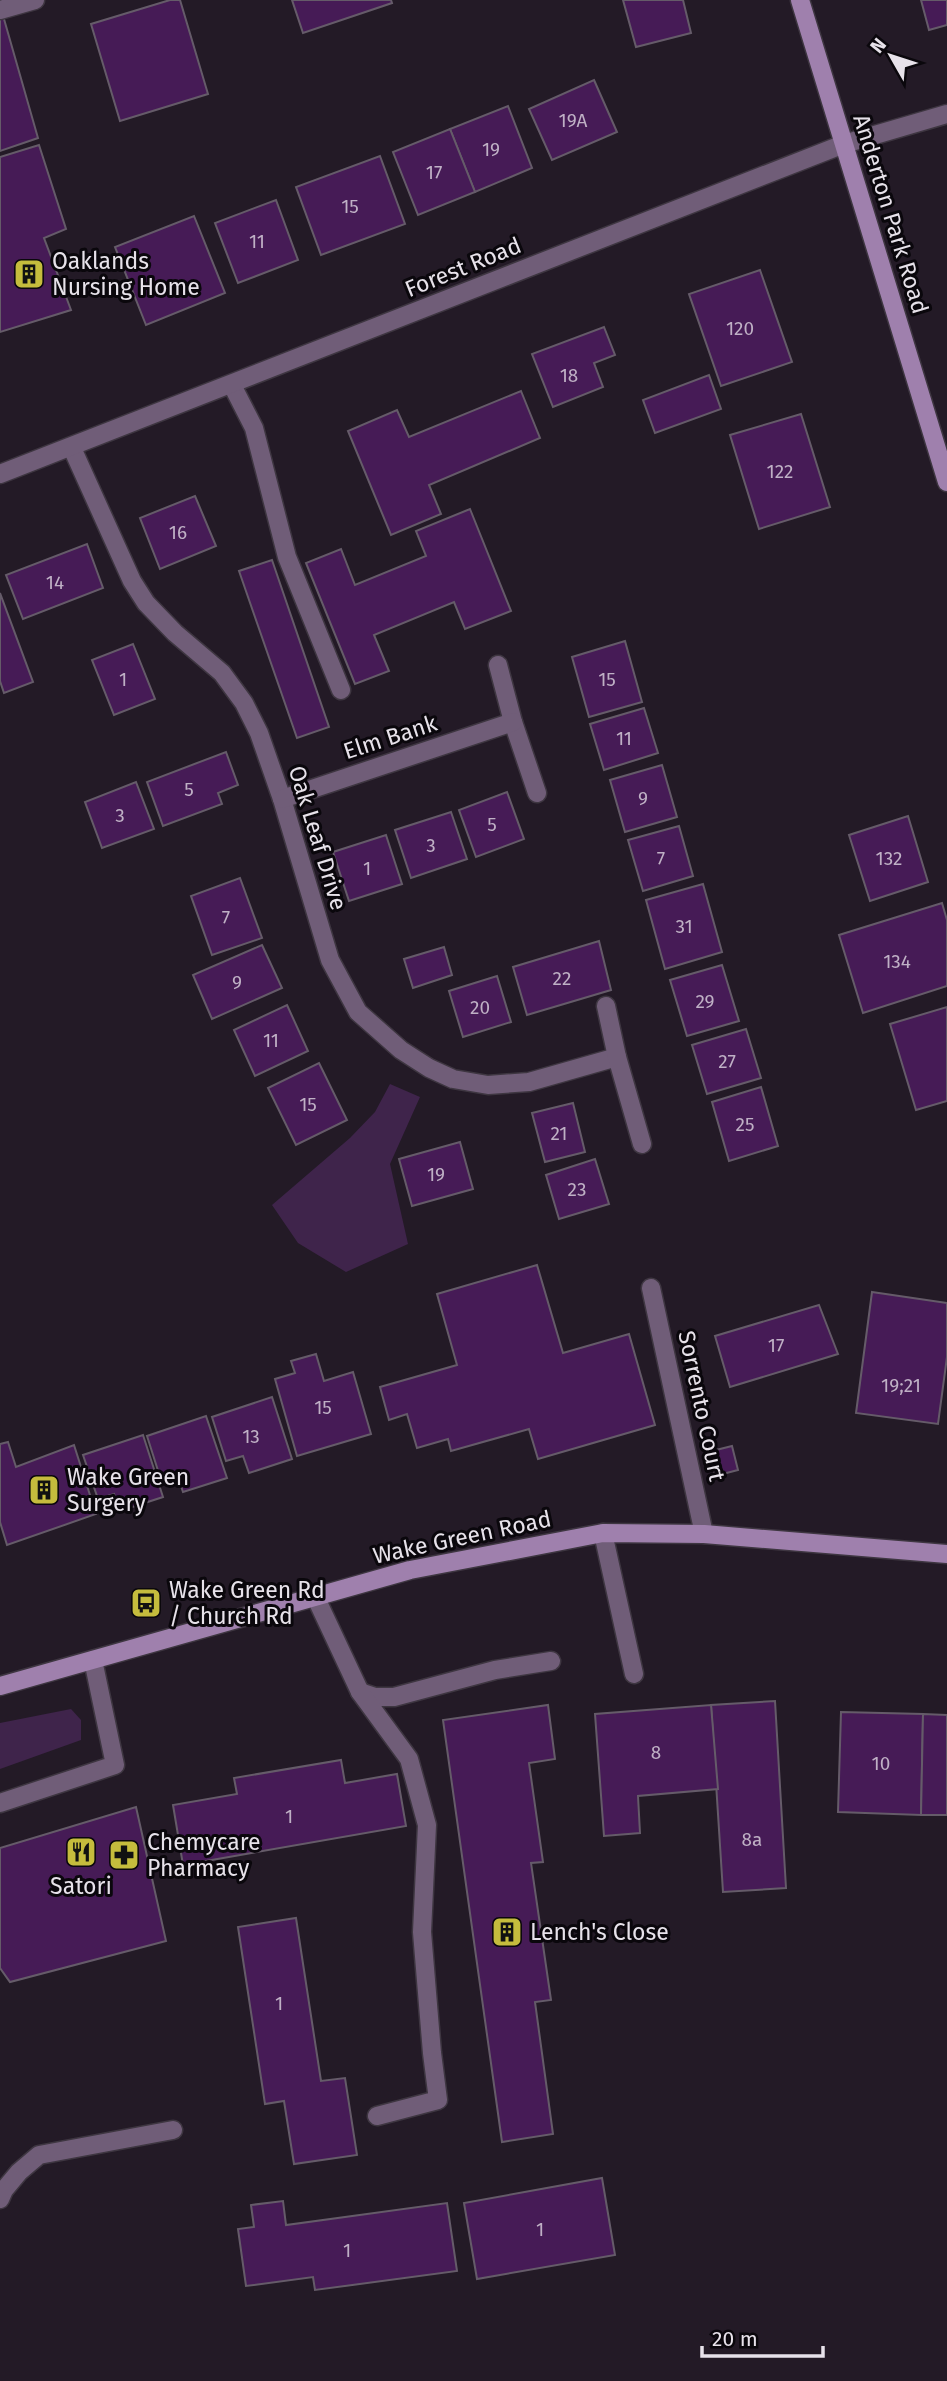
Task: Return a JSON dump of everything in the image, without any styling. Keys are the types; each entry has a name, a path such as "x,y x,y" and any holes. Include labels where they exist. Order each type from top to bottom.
{"main road":[{"name":"Anderton Park Road","path":"800,0 947,482"},
{"name":"Wake Green Road","path":"0,1686 410,1570 603,1533 704,1534 947,1554"}],"street":[{"path":"0,10 35,0"},
{"name":"Forest Road","path":"0,474 844,144 947,114"},
{"path":"232,385 254,428 287,557 341,690"},
{"name":"Oak Leaf Drive","path":"72,448 132,581 146,603 175,633 222,673 244,703 259,733 282,799 330,960 358,1012 401,1050 453,1079 488,1085 528,1082 617,1057"},
{"path":"498,665 513,722 537,793"},
{"name":"Elm Bank","path":"282,799 513,722"},
{"path":"606,1006 617,1057 642,1144"},
{"name":"Sorrento Court","path":"651,1288 704,1534"},
{"path":"603,1533 634,1674"},
{"path":"315,1596 360,1692 410,1759 427,1825 422,1932 438,2100 377,2116"},
{"path":"0,1803 115,1765 93,1660"},
{"path":"360,1692 375,1697 394,1697 495,1670 551,1661"},
{"path":"0,2199 19,2172 39,2155 173,2130"}],"shaded area":[{"path":"390,1084 420,1097 390,1164 408,1244 346,1272 298,1243 272,1205 350,1138 375,1112"},
{"path":"71,1709 81,1720 81,1740 0,1769 0,1723"}],"building":[{"path":"170,0 180,0 208,94 120,121 91,24"},
{"path":"292,0 391,0 392,3 303,33"},
{"path":"623,0 683,0 691,33 636,47"},
{"path":"921,0 947,0 947,25 929,30"},
{"path":"2,12 38,138 0,151 0,13"},
{"path":"594,80 617,132 552,160 529,109"},
{"path":"508,106 532,168 475,192 450,129"},
{"path":"450,129 475,192 418,215 393,152"},
{"name":"Oaklands Nursing Home","path":"39,145 66,229 44,238 71,310 0,332 0,157"},
{"path":"380,156 405,224 321,255 296,187"},
{"path":"276,200 298,260 238,283 215,223"},
{"path":"194,216 225,293 146,325 115,247"},
{"path":"760,270 792,362 721,386 689,294"},
{"path":"604,327 615,355 594,363 603,387 553,407 532,354"},
{"path":"709,375 721,409 655,433 643,400"},
{"path":"521,391 540,438 429,485 441,514 391,535 348,431 397,410 409,437"},
{"path":"801,414 830,507 759,529 730,435"},
{"path":"195,496 216,546 160,569 140,518"},
{"path":"470,509 511,611 465,629 454,602 374,635 389,671 355,684 306,563 341,549 355,585 426,556 416,531"},
{"path":"87,544 103,588 23,619 6,575"},
{"path":"272,560 329,727 297,738 239,571"},
{"path":"0,593 33,682 4,693 0,681"},
{"path":"625,641 642,702 589,717 572,657"},
{"path":"133,644 155,699 114,715 92,660"},
{"path":"644,708 658,753 604,770 590,724"},
{"path":"226,752 238,785 218,793 222,804 163,826 147,782"},
{"path":"662,765 677,817 625,832 610,780"},
{"path":"136,782 154,829 102,848 85,802"},
{"path":"507,792 524,839 476,857 459,810"},
{"path":"451,812 467,859 411,878 395,830"},
{"path":"908,816 928,882 870,901 849,835"},
{"path":"679,826 693,876 643,891 628,840"},
{"path":"386,835 402,884 349,901 333,852"},
{"path":"240,878 262,938 212,955 191,896"},
{"path":"703,884 722,952 665,969 646,900"},
{"path":"942,903 947,920 947,986 863,1013 839,935"},
{"path":"599,941 611,990 527,1015 513,967"},
{"path":"262,945 282,988 212,1019 193,975"},
{"path":"444,947 452,975 413,988 404,959"},
{"path":"722,965 739,1021 687,1036 670,980"},
{"path":"497,976 511,1022 463,1037 449,991"},
{"path":"287,1005 308,1051 255,1076 234,1030"},
{"path":"947,1007 947,1101 916,1110 890,1024"},
{"path":"746,1029 761,1078 707,1094 692,1045"},
{"path":"319,1063 347,1120 296,1145 268,1088"},
{"path":"761,1087 778,1146 729,1161 712,1102"},
{"path":"573,1103 585,1152 545,1162 532,1113"},
{"path":"460,1142 473,1189 412,1206 399,1159"},
{"path":"595,1159 609,1204 559,1219 546,1175"},
{"path":"537,1265 563,1353 629,1334 655,1425 538,1459 529,1429 451,1451 448,1439 417,1448 407,1414 389,1420 380,1387 457,1365 437,1294"},
{"path":"872,1292 947,1303 947,1357 938,1424 856,1413"},
{"path":"819,1305 838,1354 730,1387 715,1336"},
{"path":"316,1354 324,1381 353,1372 371,1434 297,1456 275,1379 295,1373 291,1361"},
{"path":"272,1397 292,1459 249,1473 243,1456 226,1461 212,1417"},
{"path":"206,1416 227,1478 183,1492 177,1474 161,1480 147,1436"},
{"path":"143,1435 163,1497 120,1511 114,1494 98,1499 83,1455"},
{"name":"Wake Green Surgery","path":"8,1442 16,1467 74,1445 96,1514 7,1545 0,1522 0,1444"},
{"path":"732,1446 738,1470 715,1476 708,1452"},
{"path":"775,1701 786,1888 723,1892 711,1705"},
{"name":"Lench's Close","path":"548,1705 555,1759 529,1763 543,1862 531,1863 551,2000 535,2002 553,2134 502,2142 443,1720"},
{"path":"711,1705 718,1789 638,1796 640,1833 604,1836 595,1714"},
{"path":"841,1712 923,1714 921,1815 838,1812"},
{"path":"923,1714 947,1715 947,1815 921,1815"},
{"path":"341,1760 345,1783 397,1774 406,1826 183,1865 173,1805 237,1794 234,1778"},
{"path":"136,1807 166,1941 10,1982 0,1968 0,1848"},
{"path":"296,1918 321,2081 345,2078 357,2155 294,2164 284,2101 265,2104 238,1927"},
{"path":"602,2178 615,2255 477,2279 464,2203"},
{"path":"283,2201 286,2225 447,2203 457,2271 315,2290 313,2277 246,2286 238,2229 254,2227 251,2205"}],"place":[{"name":"Oaklands Nursing Home","path":"29,274"},
{"name":"Wake Green Surgery","path":"44,1490"},
{"name":"Wake Green Rd / Church Rd","path":"146,1603"},
{"name":"Satori","path":"81,1852"},
{"name":"Chemycare Pharmacy","path":"124,1855"},
{"name":"Lench's Close","path":"507,1932"}]}
